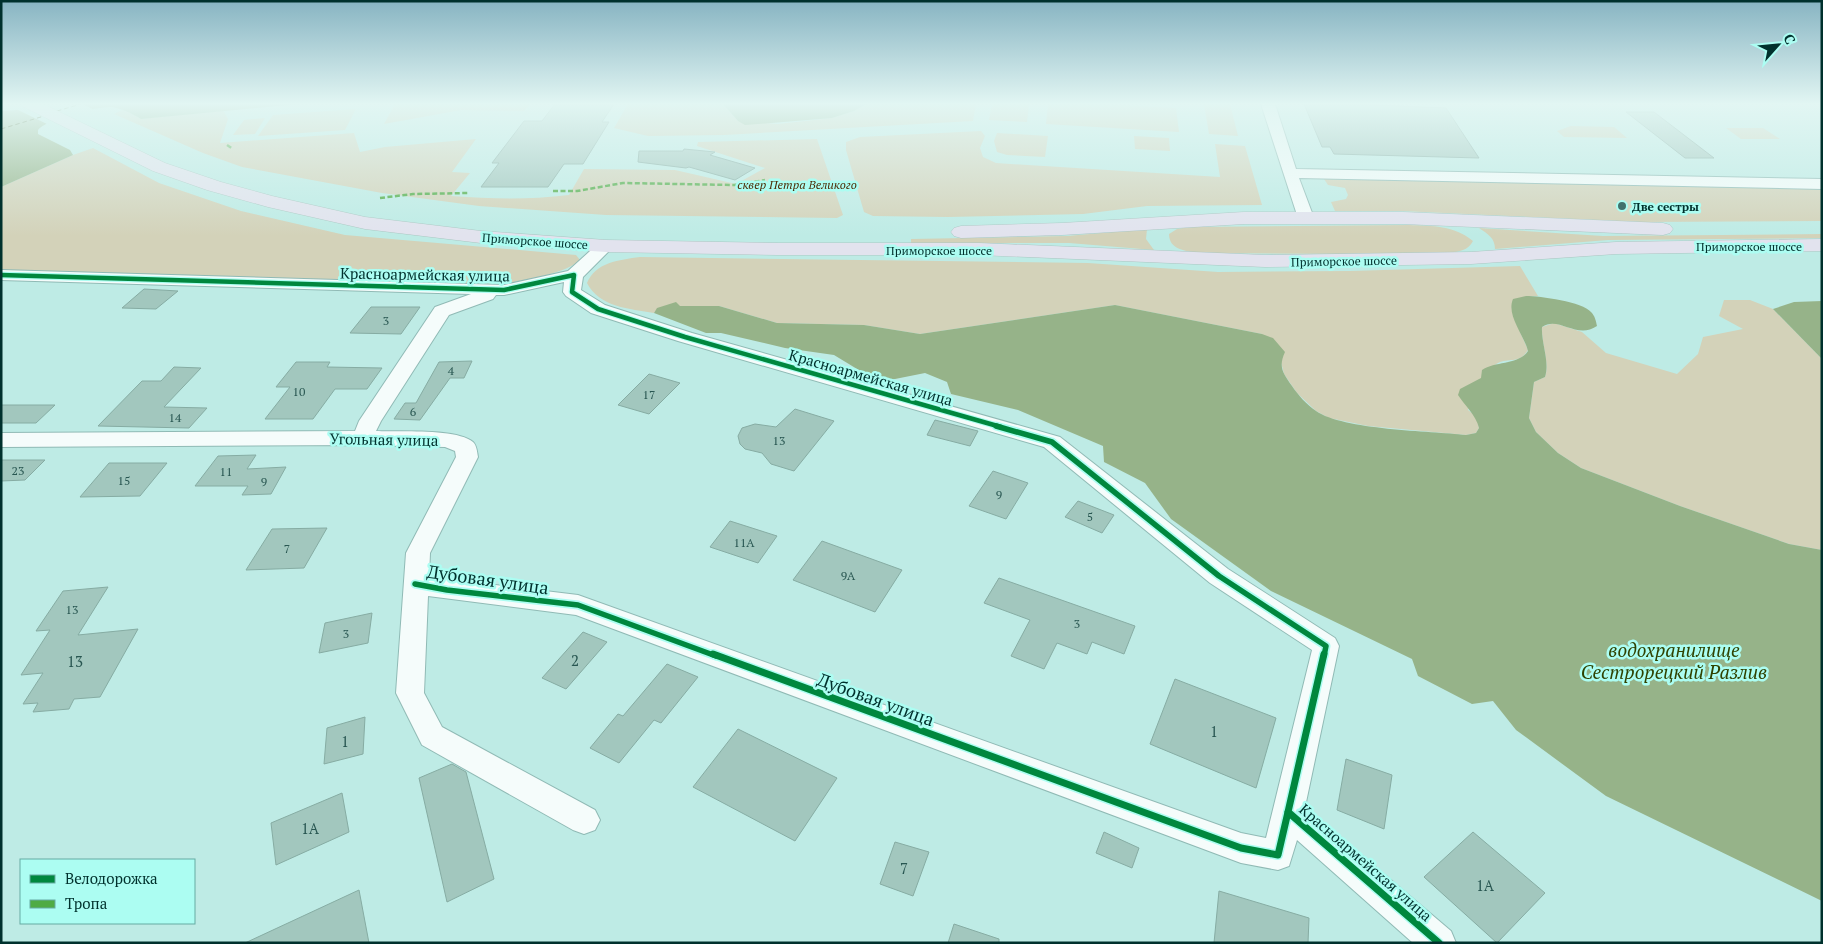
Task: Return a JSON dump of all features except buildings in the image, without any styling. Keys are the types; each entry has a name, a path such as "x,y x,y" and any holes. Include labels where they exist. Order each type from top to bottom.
{"highway":[{"name":"Приморское шоссе","path":"126,148 159,167 214,186 346,218 422,231 606,246 778,249 979,249 1186,259 1338,261 1471,258 1616,248 1822,245"},
{"name":"Приморское шоссе","path":"146,148 176,160 287,192 390,211 479,222 582,229 856,233 1062,229 1172,221 1306,218 1454,220 1650,229 1822,228"},
{"path":"1454,220 1483,239 1485,246 1471,258"},
{"path":"1172,221 1158,231 1158,240 1165,248 1186,259"}],"street":[{"path":"1282,148 1306,218"},
{"path":"1290,174 1822,184"},
{"path":"574,275 606,246"},
{"name":"Красноармейская улица","path":"1,275 504,290 574,275 572,292 598,309 685,337 1052,442 1219,576 1326,646 1288,812 1438,943"},
{"path":"363,438 370,421 442,311 504,290"},
{"name":"Угольная улица","path":"1,440 363,438 448,440 465,447 467,457 418,553 410,693 432,736 584,820"},
{"name":"Дубовая улица","path":"415,584 448,590 578,605 1241,848 1278,855 1288,812"}],"green space":[{"path":"93,148 159,183 241,211 345,235 576,255 580,260 563,270 500,285 1,271 1,187"},
{"name":"сквер Петра Великого","path":"192,148 359,148 360,152 380,148 469,148 452,172 470,173 451,196 524,198 569,195 584,169 675,170 736,184 765,168 703,148 820,148 843,215 837,218 606,215 479,206 382,193 242,167"},
{"name":"сквер Петра Великого","path":"846,148 980,148 983,157 996,163 1220,177 1216,148 1246,148 1262,205 1147,206 1083,214 948,217 873,216 864,212"},
{"path":"996,148 1046,148 1045,157 1007,155 997,152"},
{"path":"1170,148 1170,151 1135,149"},
{"path":"1324,179 1822,188 1822,221 1640,222 1402,211 1335,211 1331,202 1346,199 1348,195 1345,188 1328,185"},
{"path":"1409,225 1450,229 1473,241 1466,249 1450,253 1199,253 1175,247 1169,234 1177,229 1189,227"},
{"path":"1479,228 1603,236 1822,234 1822,238 1608,240 1495,249 1492,239"},
{"path":"1147,229 1146,239 1154,250 1069,243 911,243 911,239 1067,236"},
{"path":"640,257 1088,263 1218,272 1350,271 1520,266 1538,296 1526,296 1514,318 1528,350 1522,357 1500,362 1493,366 1483,376 1468,410 1477,417 1479,428 1476,433 1466,435 1368,426 1329,418 1316,411 1297,393 1284,374 1281,362 1262,334 1115,305 920,334 864,325 777,323 719,306 658,308 654,313 616,306 607,302 592,291 587,283 596,270 602,266 616,261"},
{"path":"1724,300 1750,300 1773,309 1822,359 1822,550 1789,544 1680,506 1581,468 1558,453 1536,432 1529,418 1534,382 1545,377 1546,371 1542,327 1554,323 1582,332 1606,353 1677,374 1698,354 1703,337 1743,329 1719,316"}],"water":[{"path":"1,148 66,148 73,155 1,187"},
{"name":"водохранилище Сестрорецкий Разлив","path":"1526,296 1551,298 1579,305 1591,312 1597,324 1597,326 1589,330 1555,324 1548,324 1542,327 1546,371 1545,377 1534,382 1529,418 1536,432 1558,453 1581,468 1680,506 1789,544 1822,550 1822,901 1606,796 1516,730 1493,701 1472,704 1418,676 1412,659 1271,591 1171,519 1145,483 1104,462 1103,446 1018,410 951,394 947,382 925,373 890,380 867,375 834,355 785,348 721,333 706,333 654,313 657,308 676,302 680,306 719,306 777,323 864,325 920,334 1115,305 1262,334 1273,338 1285,352 1282,370 1294,389 1313,409 1329,417 1366,426 1466,435 1476,433 1479,428 1473,415 1458,395 1460,389 1481,378 1482,370 1519,359 1528,351 1514,318 1511,305 1513,299"},
{"path":"1822,301 1822,359 1773,309 1794,302"}],"marked path":[{"path":"553,191 577,191 623,183 734,185 765,180"},
{"path":"380,198 413,194 469,193"}],"cycle path":[{"path":"1,275 504,290 574,275 572,292 598,309 685,337 1052,442 1219,576 1326,646 1288,812 1439,943"},
{"path":"415,584 447,590 578,605 1241,848 1278,855 1288,812"}],"place":[{"name":"Две сестры","path":"1622,206"}]}
